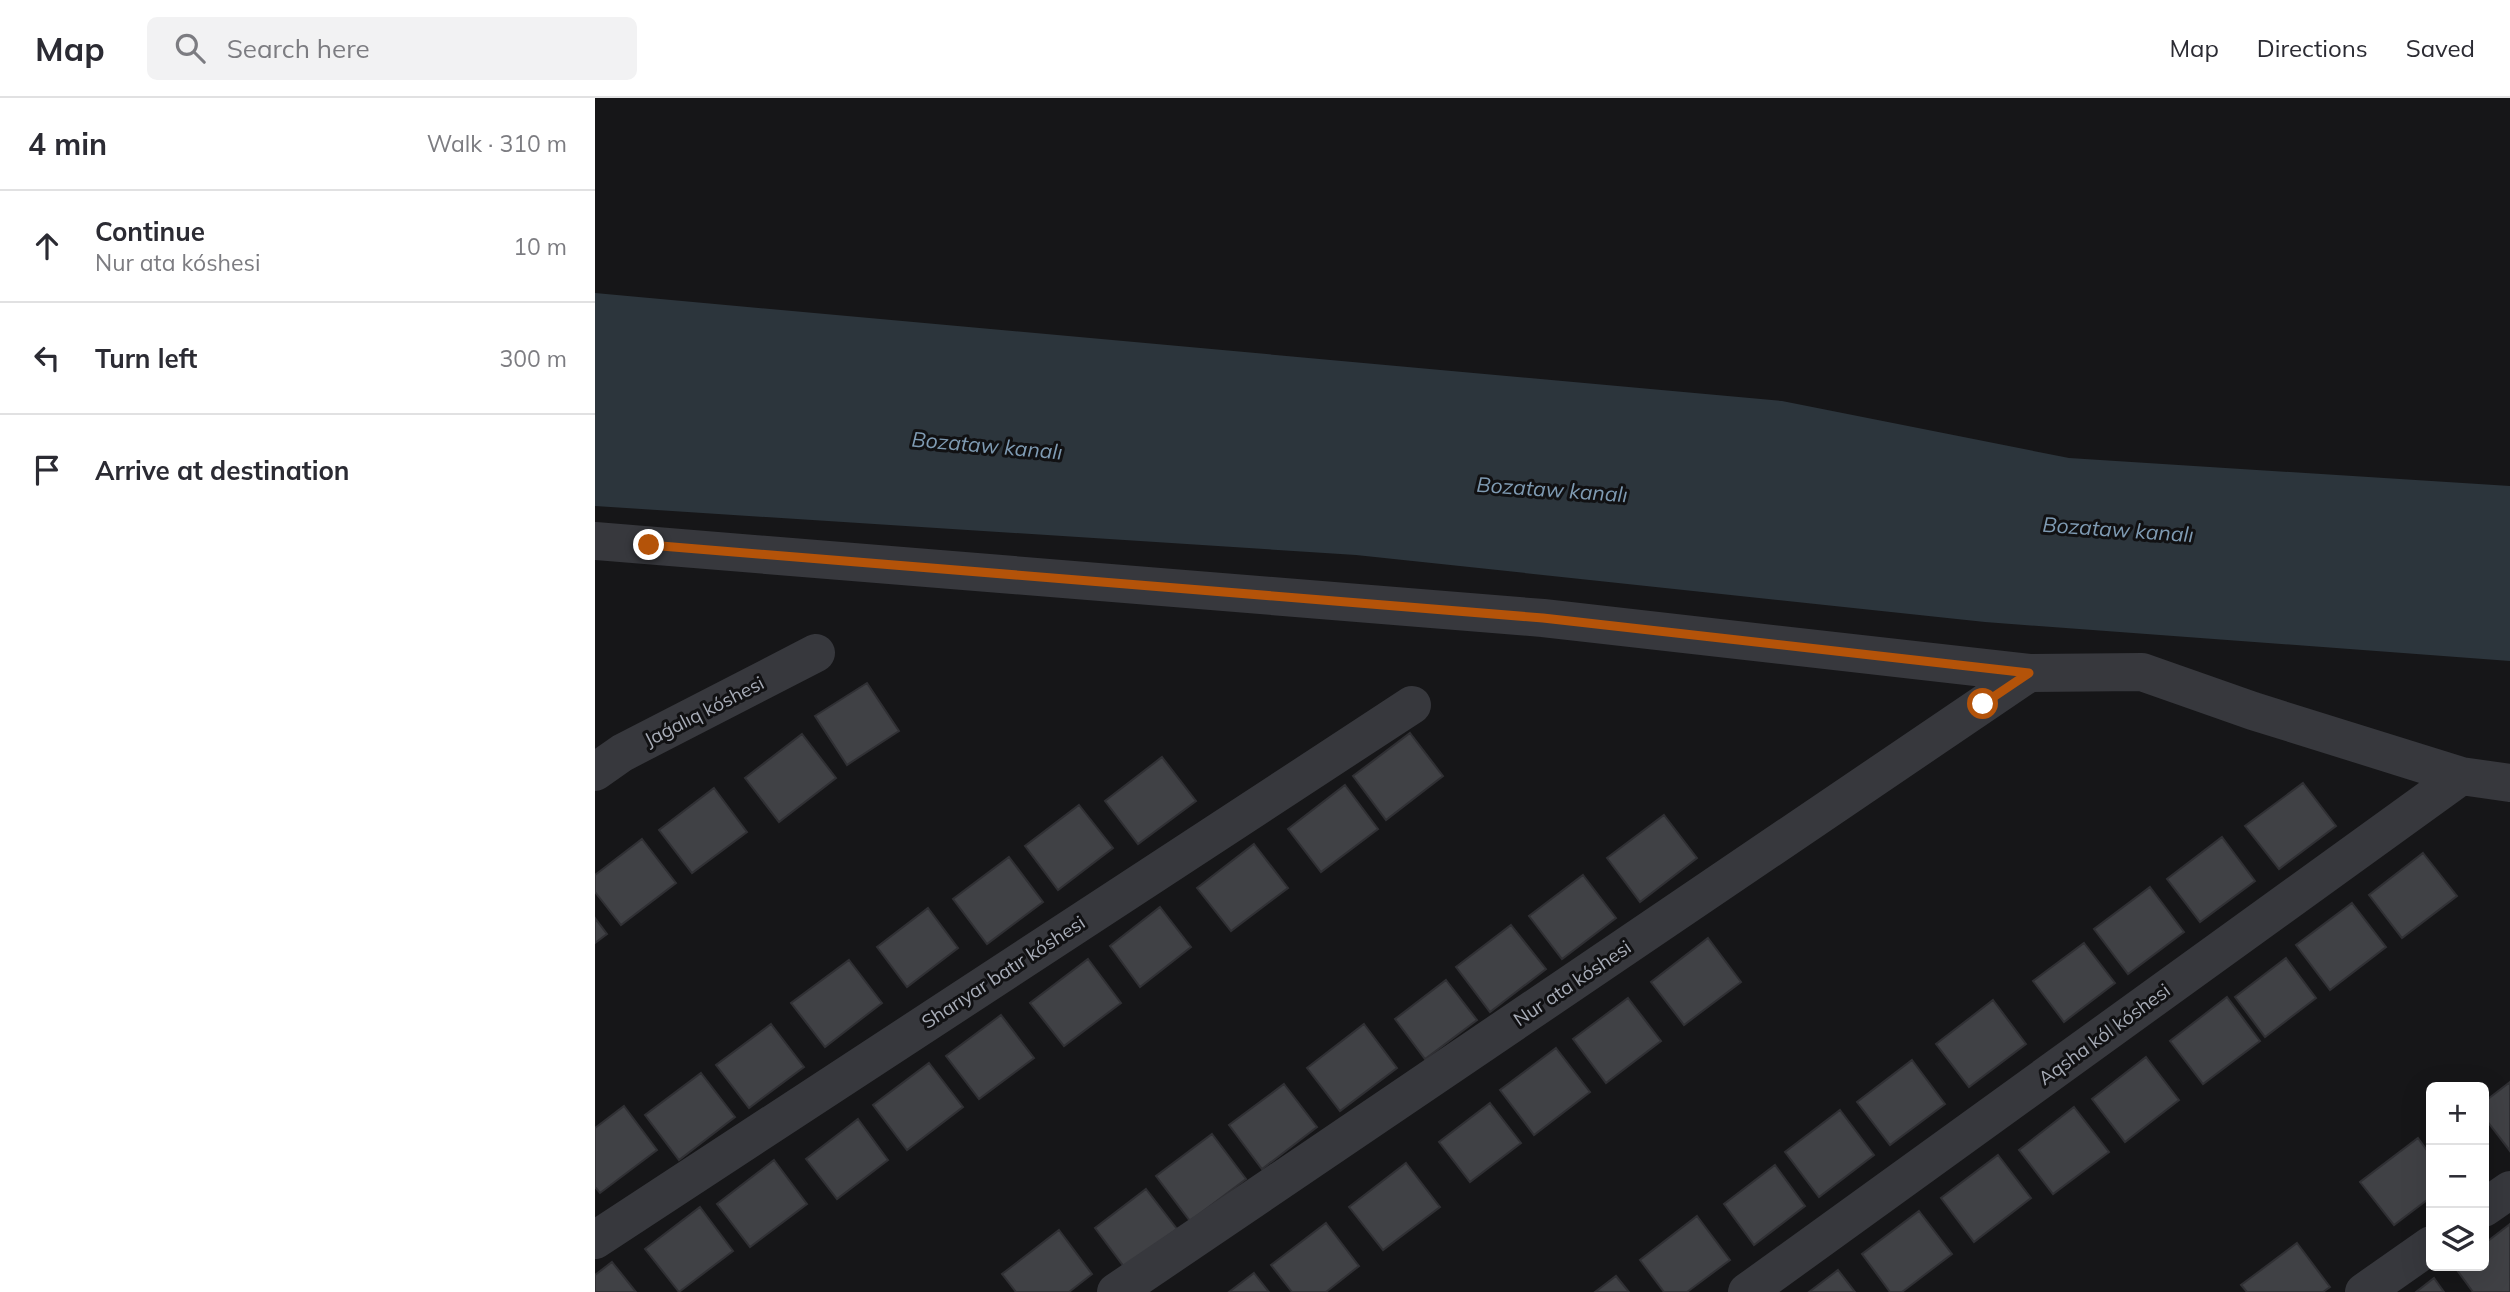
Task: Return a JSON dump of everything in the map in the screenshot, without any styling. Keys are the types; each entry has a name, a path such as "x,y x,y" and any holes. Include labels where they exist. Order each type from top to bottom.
{"street":[{"path":"595,541 1543,618 2029,673 2142,672 2253,711 2461,776 2510,783"},
{"name":"Jaǵalıq kóshesi","path":"595,772 622,753 816,653"},
{"name":"Nur ata kóshesi","path":"1116,1292 2029,673"},
{"name":"Sharıyar batır kóshesi","path":"595,1240 1412,705"},
{"name":"Aqsha kól kóshesi","path":"1747,1292 2461,776"},
{"path":"2489,1205 2510,1190"},
{"path":"2364,1292 2426,1249"}],"water":[{"name":"Bozataw kanalı","path":"595,293 1782,401 2069,458 2510,486 2510,661 1985,622 1356,555 595,506"}],"building":[{"path":"867,683 899,731 847,765 815,716"},
{"path":"1410,733 1443,776 1386,820 1353,776"},
{"path":"802,734 836,778 779,822 745,778"},
{"path":"1162,757 1196,801 1138,844 1105,801"},
{"path":"2303,783 2336,826 2279,869 2245,826"},
{"path":"1345,785 1378,829 1321,872 1288,829"},
{"path":"714,788 747,832 692,873 659,830"},
{"path":"1079,805 1113,848 1058,890 1025,846"},
{"path":"1664,815 1697,858 1640,902 1607,858"},
{"path":"2222,837 2255,881 2200,922 2167,879"},
{"path":"642,839 676,883 621,925 595,892 595,875"},
{"path":"1254,844 1288,888 1231,931 1197,888"},
{"path":"2423,853 2457,896 2402,938 2369,895"},
{"path":"1009,857 1043,902 987,944 953,899"},
{"path":"1583,875 1616,918 1562,959 1529,916"},
{"path":"2150,887 2184,932 2128,974 2094,929"},
{"path":"2352,903 2386,947 2330,990 2296,945"},
{"path":"1160,907 1191,947 1140,987 1110,946"},
{"path":"928,908 958,948 907,987 877,947"},
{"path":"595,918 607,934 595,943"},
{"path":"1511,925 1546,969 1490,1012 1456,967"},
{"path":"1708,938 1741,982 1684,1025 1651,982"},
{"path":"2084,943 2115,983 2064,1022 2033,981"},
{"path":"2286,958 2316,998 2265,1037 2235,997"},
{"path":"1088,959 1121,1003 1064,1046 1030,1003"},
{"path":"849,960 882,1003 825,1047 791,1003"},
{"path":"1446,980 1477,1020 1425,1059 1395,1019"},
{"path":"2227,997 2260,1041 2203,1084 2170,1041"},
{"path":"1628,998 1661,1041 1606,1083 1573,1039"},
{"path":"1993,1000 2026,1044 1969,1087 1936,1044"},
{"path":"1001,1015 1034,1058 979,1099 946,1056"},
{"path":"771,1024 804,1067 749,1108 716,1065"},
{"path":"1364,1024 1397,1068 1340,1111 1307,1068"},
{"path":"1556,1048 1590,1092 1534,1135 1500,1090"},
{"path":"2146,1057 2179,1100 2125,1142 2092,1099"},
{"path":"1912,1060 1945,1104 1890,1145 1857,1102"},
{"path":"929,1063 963,1107 907,1150 873,1105"},
{"path":"701,1073 735,1117 679,1160 645,1115"},
{"path":"2510,1082 2510,1151 2489,1124 2489,1098"},
{"path":"1284,1084 1317,1127 1262,1169 1229,1125"},
{"path":"1490,1103 1521,1143 1470,1182 1439,1142"},
{"path":"624,1106 657,1150 600,1193 595,1187 595,1128"},
{"path":"2074,1107 2109,1152 2053,1194 2019,1150"},
{"path":"1840,1110 1874,1155 1819,1197 1785,1152"},
{"path":"858,1119 888,1160 837,1199 806,1159"},
{"path":"1212,1134 1246,1179 1190,1221 1156,1176"},
{"path":"2418,1138 2426,1149 2426,1201 2394,1225 2360,1182"},
{"path":"1998,1155 2031,1198 1974,1242 1941,1198"},
{"path":"774,1160 807,1204 750,1247 717,1204"},
{"path":"1406,1163 1440,1207 1383,1250 1349,1207"},
{"path":"1775,1165 1805,1206 1754,1245 1724,1204"},
{"path":"1146,1189 1177,1229 1125,1268 1095,1228"},
{"path":"700,1207 733,1251 679,1292 645,1249"},
{"path":"1919,1211 1952,1254 1902,1292 1890,1292 1862,1254"},
{"path":"1697,1216 1730,1260 1687,1292 1664,1292 1640,1260"},
{"path":"1326,1223 1359,1266 1326,1292 1292,1292 1271,1265"},
{"path":"2510,1224 2510,1292 2473,1292 2458,1271 2489,1271 2489,1240"},
{"path":"1059,1230 1092,1274 1069,1292 1016,1292 1002,1274"},
{"path":"2297,1243 2330,1287 2323,1292 2247,1292 2241,1285"},
{"path":"612,1262 636,1292 595,1292 595,1275"},
{"path":"1838,1270 1855,1292 1809,1292"},
{"path":"1254,1273 1269,1292 1229,1292"},
{"path":"1616,1276 1629,1292 1595,1292"},
{"path":"2434,1278 2444,1292 2416,1292"}],"route":[{"path":"649,545 1543,618 2029,673 1983,704"}]}
